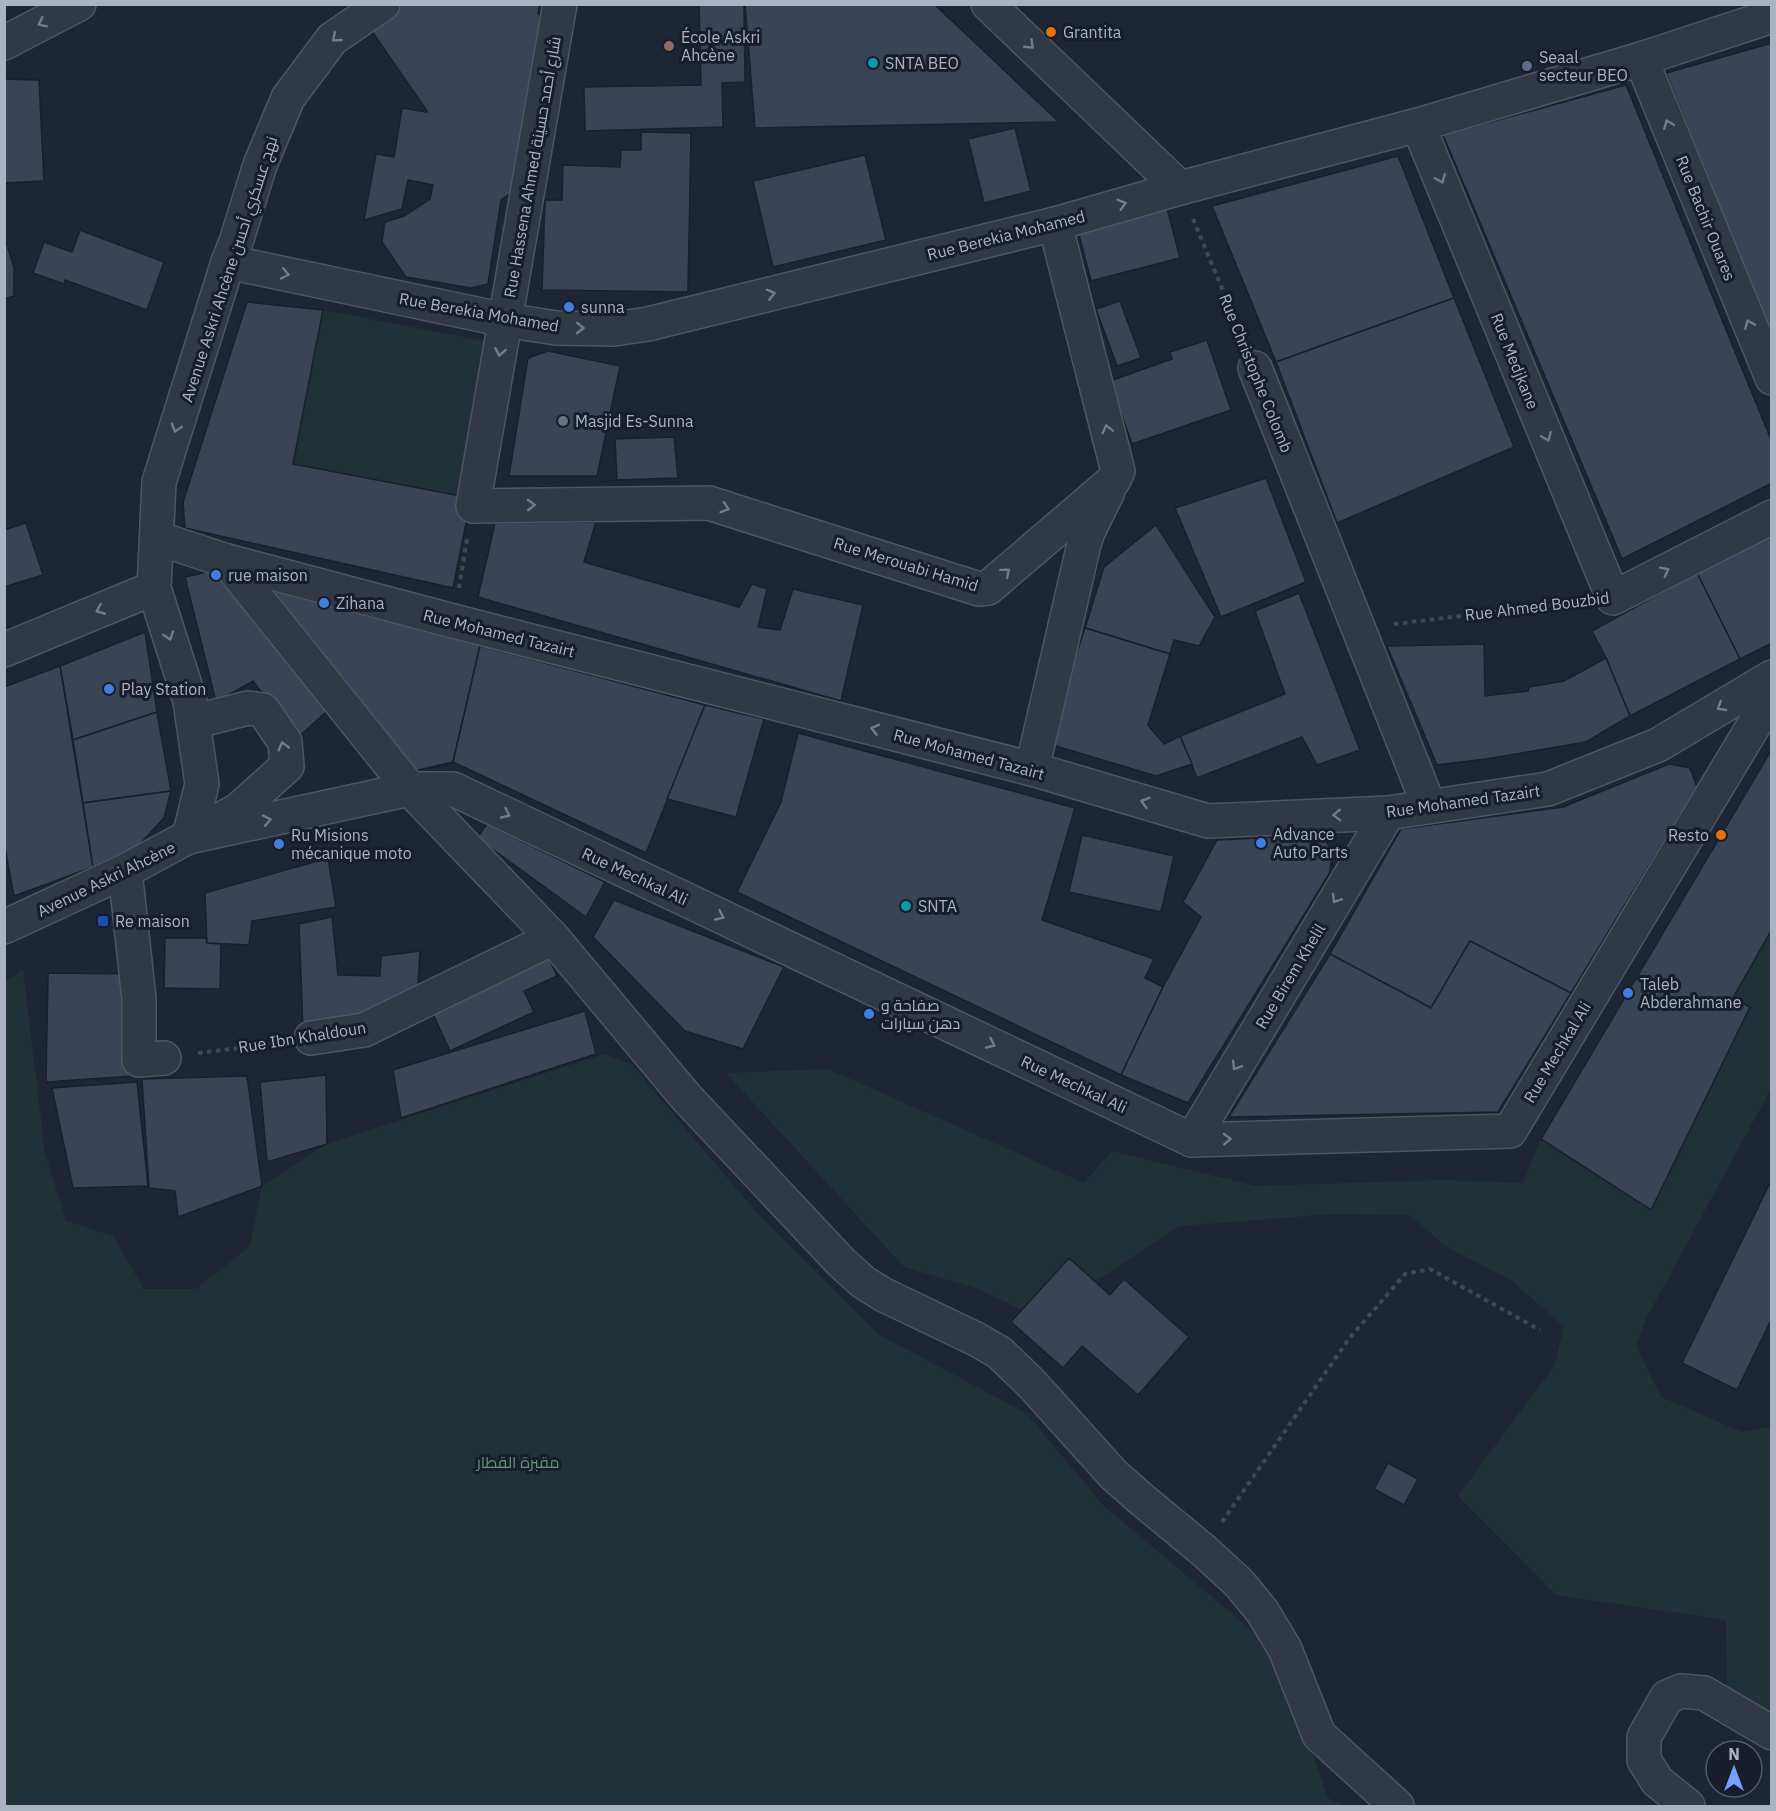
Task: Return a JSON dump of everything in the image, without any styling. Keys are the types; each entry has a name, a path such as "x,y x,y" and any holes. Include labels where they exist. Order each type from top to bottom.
{"street":[{"path":"4,43 79,4"},
{"name":"Avenue Askri Ahcène نهج عسكري أحسن","path":"157,538 159,482 260,165 288,98 332,39 383,4"},
{"name":"Rue Hassena Ahmed شارع أحمد حسينة","path":"473,506 560,4"},
{"path":"988,4 1180,188"},
{"name":"Rue Berekia Mohamed","path":"228,262 505,320 556,328 614,328 648,324 1055,224 1180,188 1418,125 1641,59 1772,16"},
{"name":"Rue Bachir Ouares","path":"1641,59 1772,378"},
{"name":"Rue Medjkane","path":"1418,125 1613,598"},
{"path":"1032,769 1084,544 1118,471 1055,224"},
{"name":"Rue Christophe Colomb","path":"1255,368 1429,806"},
{"name":"Rue Merouabi Hamid","path":"473,506 709,503 979,589 988,588 1113,481"},
{"name":"Rue Ahmed Bouzbid","path":"1613,598 1772,517"},
{"name":"Rue Mohamed Tazairt","path":"157,538 227,561 453,621 1032,769 1208,821 1388,813 1548,789 1658,746 1772,677"},
{"name":"Avenue Askri Ahcène","path":"4,927 125,871 189,837 202,784 190,701 154,588 157,538"},
{"path":"227,561 410,789 553,938 686,1097 841,1262 863,1282 884,1295 1000,1353 1032,1384 1113,1474 1239,1583 1262,1611 1285,1649 1319,1735 1396,1806"},
{"path":"4,650 154,588"},
{"name":"Rue Mechkal Ali","path":"189,837 410,789 453,789 1192,1140 1510,1131 1772,695"},
{"path":"189,837 238,810 287,766 285,742 263,710 248,708 193,722"},
{"name":"Rue Birem Khelil","path":"1192,1140 1388,813"},
{"path":"125,871 139,999 152,1059"},
{"name":"Rue Ibn Khaldoun","path":"312,1038 364,1030 553,938"},
{"path":"1689,1806 1657,1781 1644,1760 1644,1737 1667,1697 1681,1691 1704,1693 1772,1733"}],"path":[{"name":"Rue Christophe Colomb","path":"1180,188 1255,368"},
{"path":"453,621 473,506"},
{"name":"Rue Ahmed Bouzbid","path":"1357,628 1613,598"},
{"name":"Rue Ibn Khaldoun","path":"152,1059 312,1038"},
{"path":"1203,1550 1348,1340 1405,1274 1430,1269 1540,1330"}],"green space":[{"path":"323,310 500,344 471,498 293,464"},
{"path":"1771,929 1771,1089 1647,1317 1636,1346 1661,1397 1742,1432 1771,1427 1771,1721 1727,1696 1726,1620 1556,1595 1458,1496 1554,1366 1564,1327 1512,1281 1445,1246 1410,1215 1332,1214 1180,1226 1107,1274 1028,1313 979,1289 904,1267 726,1073 828,1069 1084,1183 1112,1151 1256,1186 1445,1180 1523,1183 1541,1139 1651,1209 1750,1007 1733,998"},
{"name":"مقبرة القطار","path":"23,970 45,1153 66,1221 113,1236 144,1289 196,1289 250,1246 262,1186 327,1144 604,1054 632,1065 757,1213 878,1334 1026,1413 1103,1505 1256,1634 1292,1694 1328,1798 1344,1806 5,1806 4,982"}],"building":[{"path":"404,4 540,4 538,13 548,27 521,186 501,200 488,284 471,288 406,277 382,242 385,222 404,216 430,199 433,185 408,180 402,209 364,220 376,154 394,157 402,108 427,112 369,27"},
{"path":"699,4 744,4 745,82 722,83 723,127 585,131 584,87 701,85"},
{"name":"SNTA BEO","path":"745,4 934,4 1059,122 755,128"},
{"path":"1772,43 1772,337 1666,73"},
{"path":"4,79 39,80 44,181 4,183"},
{"path":"1626,85 1772,442 1772,483 1622,559 1443,135"},
{"path":"1015,128 1031,191 984,203 968,139"},
{"path":"641,132 691,133 688,292 542,290 545,200 562,200 563,165 620,167 621,150 641,150"},
{"path":"865,155 886,240 773,267 753,181"},
{"path":"1398,156 1454,298 1276,362 1212,206"},
{"path":"1167,208 1180,258 1091,281 1078,231"},
{"path":"80,230 164,262 147,310 65,280 64,284 33,273 44,242 72,252"},
{"path":"4,236 14,267 14,296 4,299"},
{"path":"1454,298 1514,447 1337,523 1276,362"},
{"path":"1120,301 1141,358 1117,366 1096,309"},
{"path":"247,302 323,310 293,464 471,498 453,588 185,528 183,502"},
{"path":"1207,340 1231,410 1132,444 1110,381 1172,359 1170,352"},
{"name":"Masjid Es-Sunna","path":"548,351 620,366 597,476 509,476 528,358"},
{"path":"674,437 678,478 617,480 615,439"},
{"path":"1266,478 1306,582 1221,617 1175,508"},
{"path":"596,522 584,562 739,607 752,584 767,589 758,627 780,630 793,589 863,605 841,701 478,597 495,523"},
{"path":"26,523 43,575 4,587 4,530"},
{"path":"1156,525 1215,617 1199,646 1174,640 1170,654 1085,628 1104,567"},
{"path":"1772,534 1772,643 1740,659 1697,573"},
{"path":"220,569 334,705 296,739 253,681 216,702 185,577"},
{"path":"1697,573 1740,659 1630,716 1592,631"},
{"path":"266,589 480,646 453,762 414,771"},
{"path":"1299,593 1360,750 1317,765 1302,737 1197,778 1180,736 1285,694 1255,611"},
{"path":"1085,628 1170,654 1148,725 1164,744 1180,736 1192,764 1156,776 1046,743"},
{"name":"Play Station","path":"145,632 157,712 73,740 60,666"},
{"path":"1484,644 1485,696 1528,691 1529,687 1564,681 1606,658 1630,716 1586,742 1437,765 1387,646"},
{"path":"480,646 705,705 646,853 453,762"},
{"path":"60,666 93,867 14,896 4,843 4,687"},
{"path":"705,705 764,719 736,817 667,799"},
{"path":"157,712 171,791 83,803 73,740"},
{"name":"SNTA","path":"798,733 1075,808 1042,920 1154,959 1145,978 1163,987 1121,1075 737,892 781,802"},
{"path":"1772,749 1772,929 1733,998 1750,1007 1651,1210 1541,1139"},
{"path":"1669,764 1690,768 1697,787 1571,993 1470,941 1431,1008 1330,954 1401,829 1563,807"},
{"path":"171,791 164,818 138,846 93,867 83,803"},
{"path":"487,824 605,882 586,917 477,838"},
{"path":"1321,833 1333,853 1329,874 1188,1103 1121,1075 1163,987 1201,917 1183,902 1217,840"},
{"path":"1082,835 1174,856 1161,912 1069,892"},
{"path":"328,858 336,907 252,921 249,945 207,943 205,893"},
{"path":"614,900 784,967 743,1049 685,1031 593,937"},
{"path":"332,917 338,975 380,976 381,956 420,951 417,998 341,1025 303,1029 299,924"},
{"path":"165,938 206,938 207,943 221,944 220,989 164,988"},
{"path":"1470,941 1571,993 1498,1112 1229,1117 1330,954 1431,1008"},
{"path":"545,950 557,976 524,991 534,1012 450,1051 429,1005"},
{"path":"48,973 131,974 133,1076 46,1082"},
{"path":"585,1011 596,1054 401,1118 393,1070"},
{"path":"326,1075 327,1144 267,1162 260,1082"},
{"path":"247,1076 262,1186 178,1217 175,1191 149,1188 142,1079"},
{"path":"137,1082 148,1186 73,1188 52,1088"},
{"path":"1772,1179 1772,1318 1737,1390 1682,1363"},
{"path":"1069,1258 1110,1295 1124,1279 1189,1337 1138,1395 1082,1346 1063,1368 1011,1322"},
{"path":"1388,1463 1418,1479 1404,1505 1374,1489"}],"place":[{"name":"Grantita","path":"1051,32"},
{"name":"École Askri Ahcène","path":"669,46"},
{"name":"SNTA BEO","path":"873,63"},
{"name":"Seaal secteur BEO","path":"1527,66"},
{"name":"sunna","path":"569,307"},
{"name":"Masjid Es-Sunna","path":"563,421"},
{"name":"rue maison","path":"216,575"},
{"name":"Zihana","path":"324,603"},
{"name":"Play Station","path":"109,689"},
{"name":"Resto","path":"1721,835"},
{"name":"Advance Auto Parts","path":"1261,843"},
{"name":"Ru Misions mécanique moto","path":"279,844"},
{"name":"SNTA","path":"906,906"},
{"name":"Re maison","path":"103,921"},
{"name":"Taleb Abderahmane","path":"1628,993"},
{"name":"صفاحة و دهن سيارات","path":"869,1014"}]}
